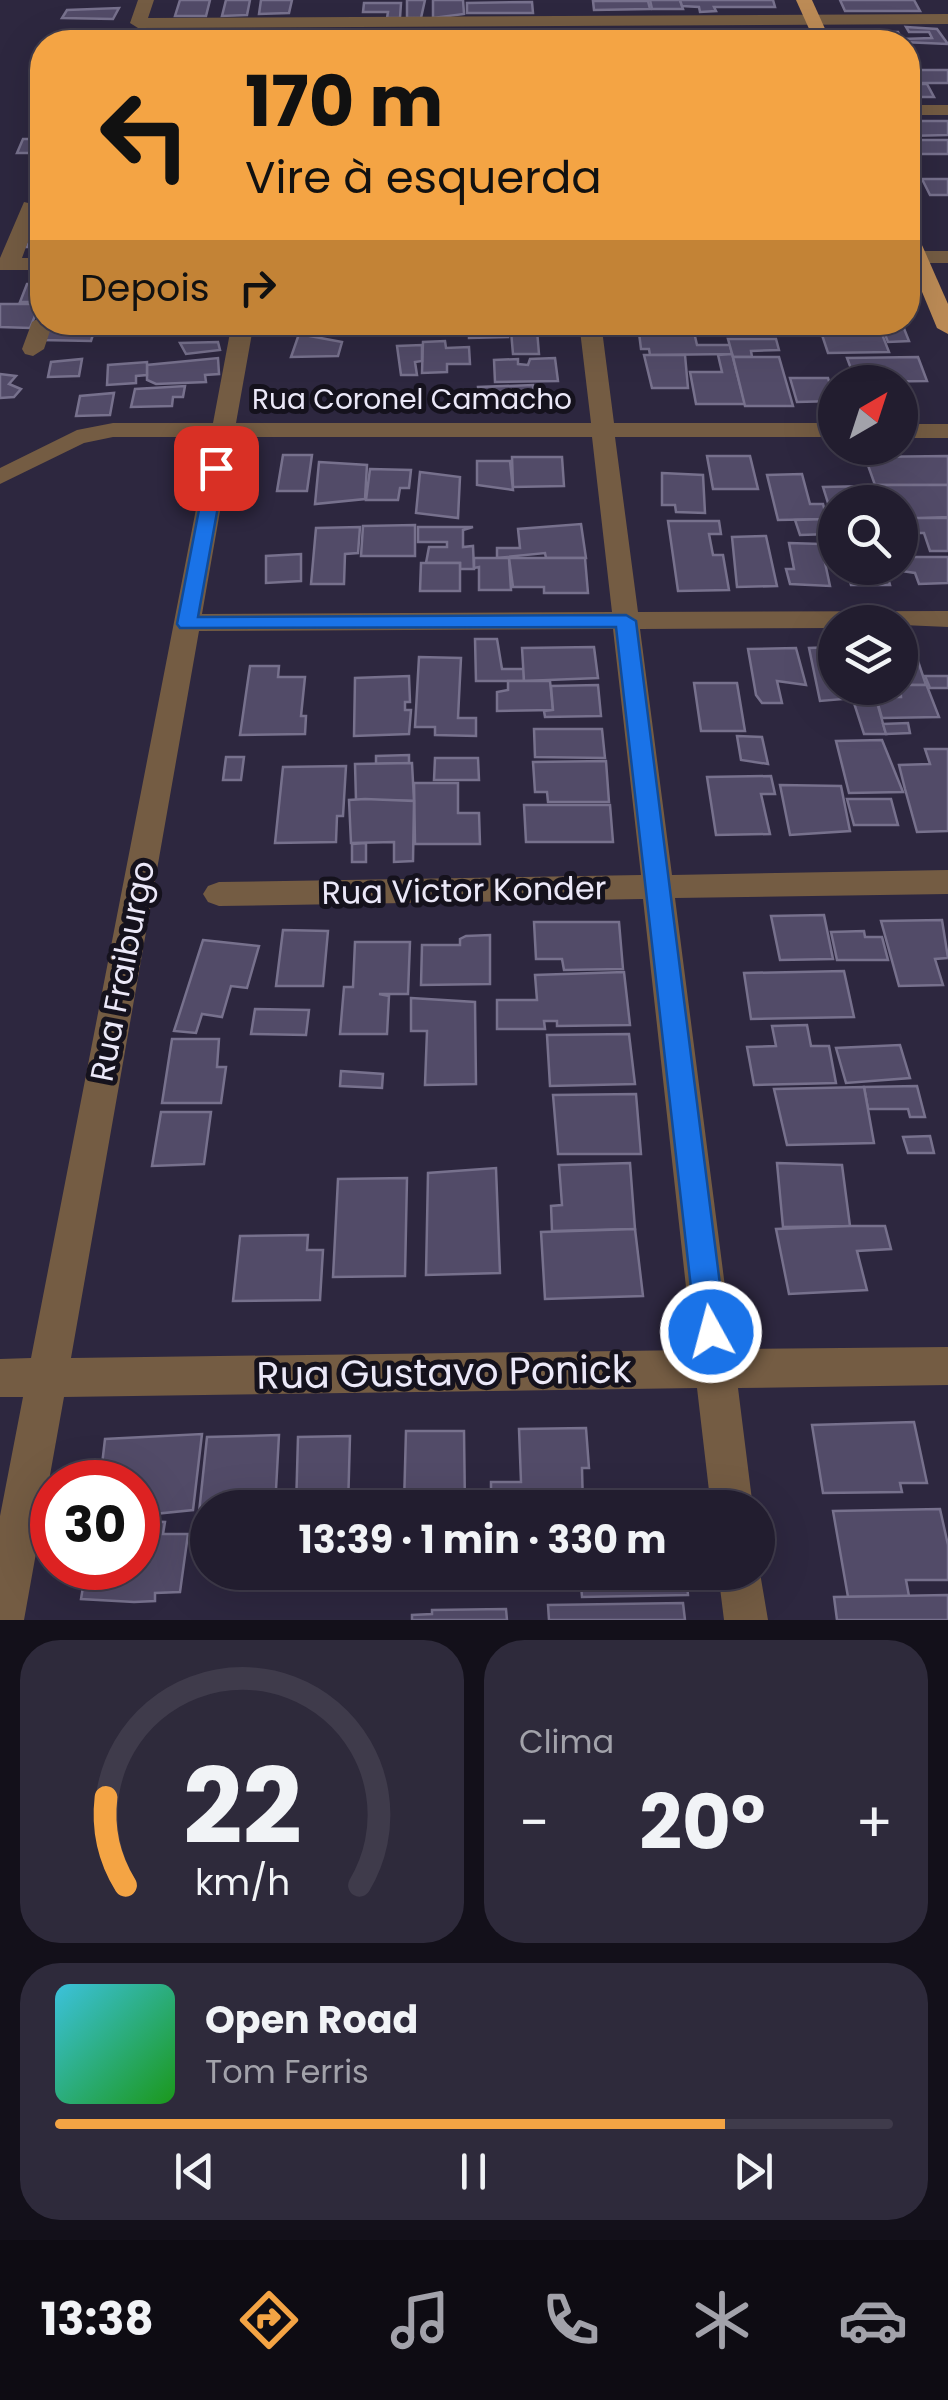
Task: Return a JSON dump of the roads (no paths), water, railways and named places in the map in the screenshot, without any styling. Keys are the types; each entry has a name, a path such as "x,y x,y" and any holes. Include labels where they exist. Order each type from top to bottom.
{"main road":[{"path":"804,0 818,30"},
{"path":"920,273 948,328"}],"street":[{"path":"146,0 138,23 947,21"},
{"path":"297,30 303,0"},
{"path":"551,0 555,30"},
{"path":"776,0 782,20"},
{"path":"934,0 947,21"},
{"path":"920,110 948,110"},
{"path":"5,264 30,208"},
{"path":"920,257 948,257"},
{"path":"33,349 38,335"},
{"name":"Rua Fraiburgo","path":"2,1620 241,335"},
{"path":"591,335 730,1490"},
{"name":"Rua Coronel Camacho","path":"0,477 67,442 95,433 223,429 818,430"},
{"path":"918,430 948,430"},
{"path":"187,624 948,620"},
{"name":"Rua Victor Konder","path":"219,894 948,882"},
{"name":"Rua Gustavo Ponick","path":"0,1378 948,1366"},
{"path":"742,1590 746,1620"}]}
